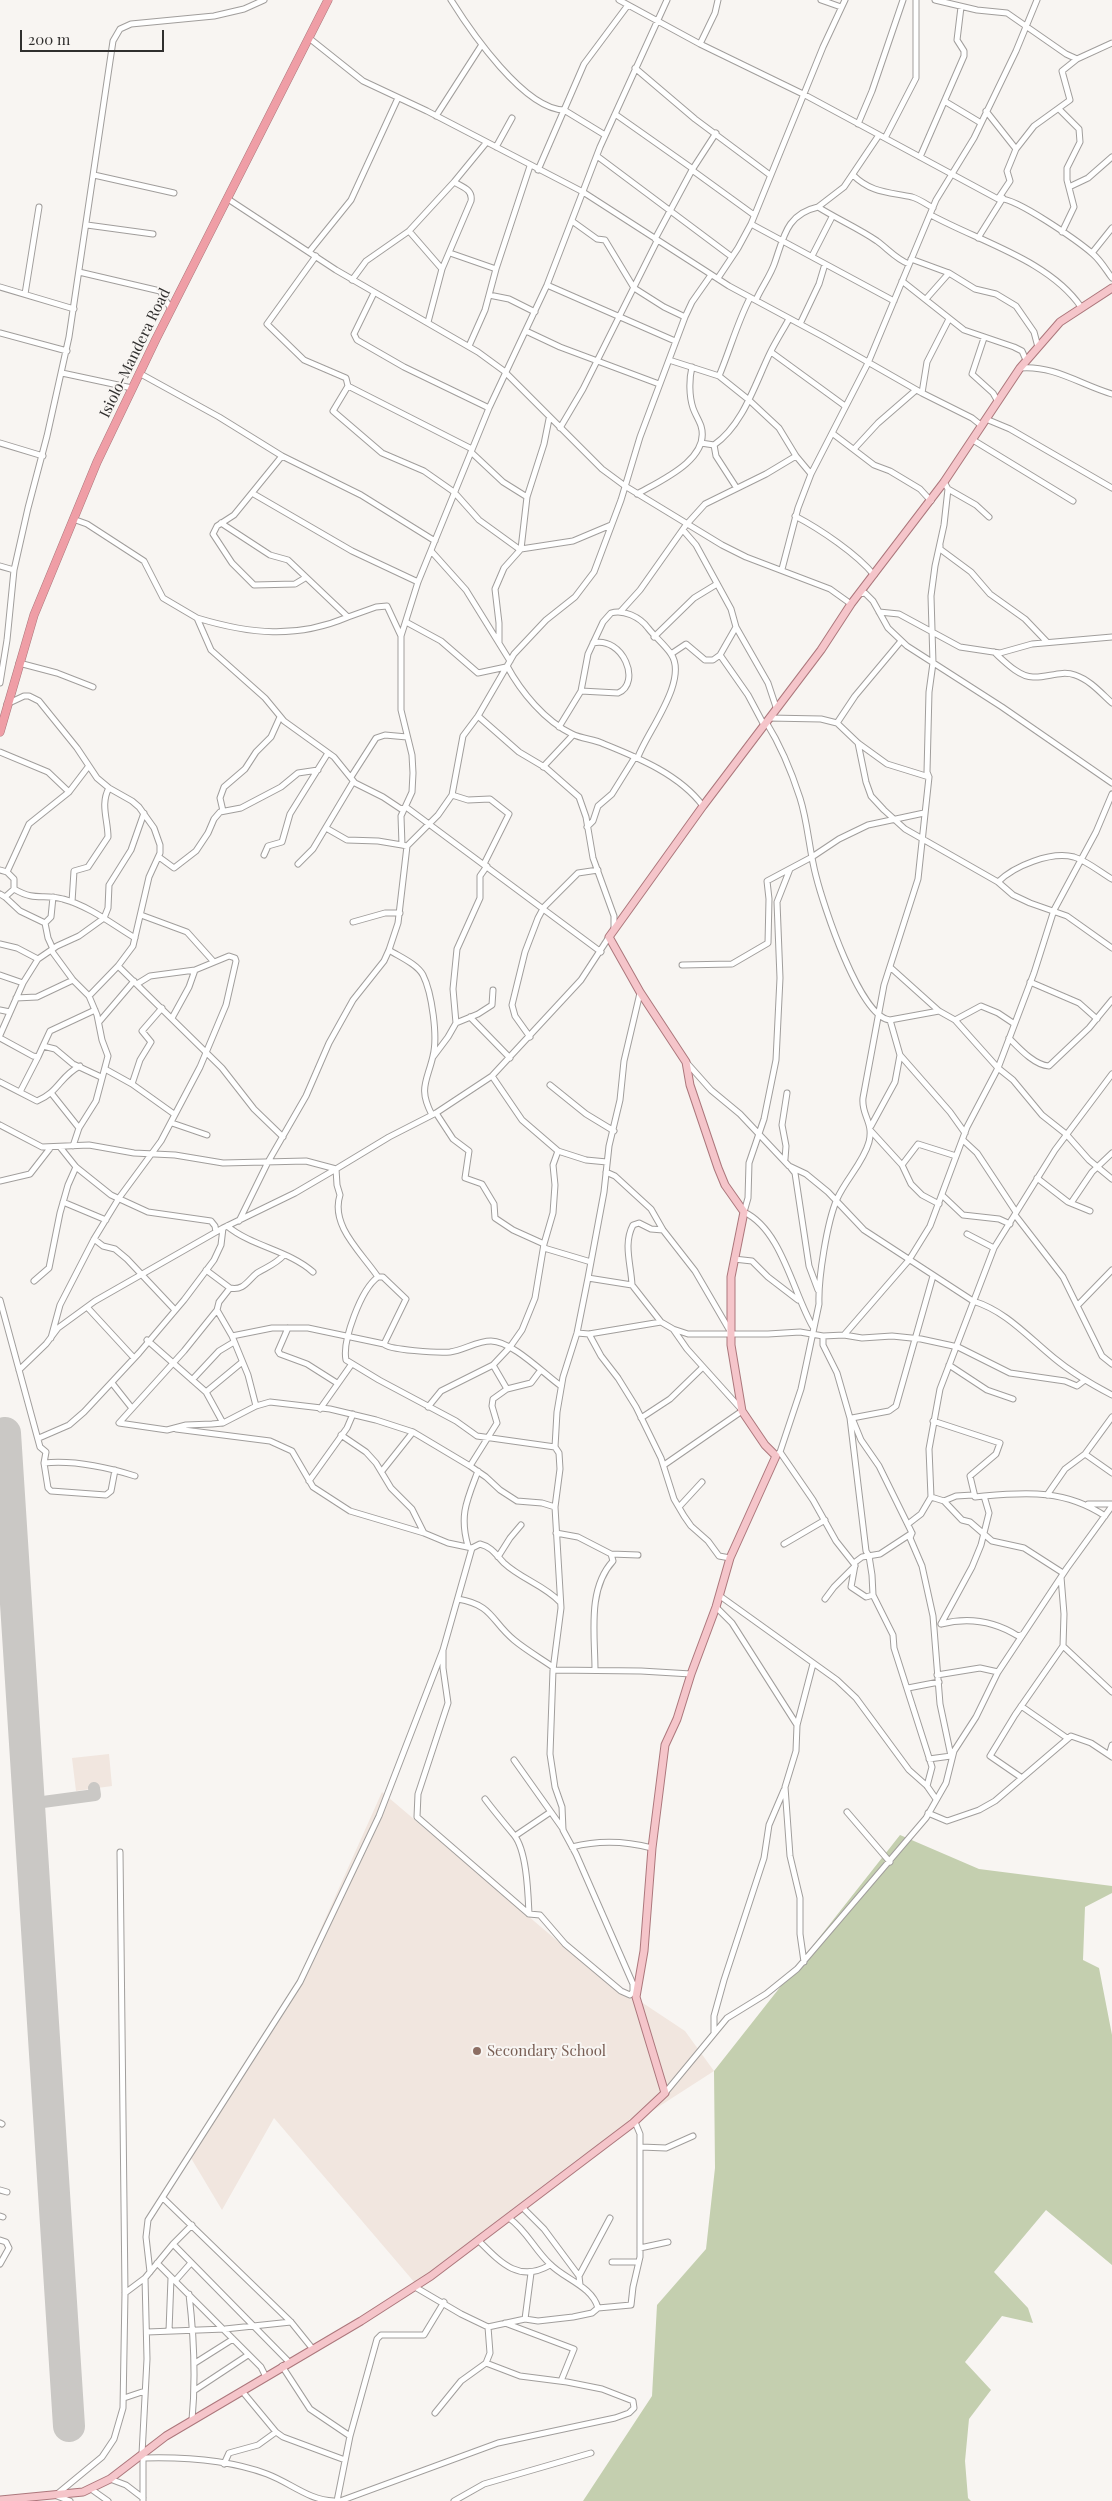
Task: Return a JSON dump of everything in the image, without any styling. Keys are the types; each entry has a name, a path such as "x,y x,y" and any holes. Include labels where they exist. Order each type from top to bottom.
{"highway":[{"name":"Isiolo-Mandera Road","path":"0,732 6,704 44,588 132,388 328,0"}],"main road":[{"path":"0,2500 83,2492 110,2479 166,2436 415,2287 523,2208 634,2122 665,2093 634,1994 645,1943 652,1848 665,1745 677,1719 690,1674 720,1596 730,1558 778,1454 765,1445 742,1411 731,1345 731,1277 739,1245 744,1212 725,1185 718,1168 690,1085 686,1062 640,992 609,937 776,707 821,650 851,604 930,501 946,485 997,400 1026,360 1060,322 1080,307 1112,288"}],"street":[{"path":"0,682 7,640 14,570 67,351 113,41 120,29 137,22 176,20 232,12 264,0"},
{"path":"451,0 481,46 520,87 535,99 553,109 564,110 605,135"},
{"path":"619,0 700,44 805,95 952,174 1000,198 1028,209 1092,253 1112,278"},
{"path":"239,1220 268,1162 306,1096 320,1062 353,1000 384,961 389,950 400,913 405,846 400,822 412,792 413,773 401,710 401,636 418,582 432,552 454,492 504,371 526,331 547,285 605,135 667,0"},
{"path":"700,44 715,13 718,0"},
{"path":"821,0 841,7"},
{"path":"718,278 751,224 845,0"},
{"path":"858,124 872,91 903,0"},
{"path":"885,138 916,78 916,0"},
{"path":"935,0 961,7 1007,13 1026,28 1076,59"},
{"path":"782,569 795,516 812,474 868,363 933,208 981,123 1026,28 1037,0"},
{"path":"538,170 584,64 628,5"},
{"path":"920,157 946,102 964,56 964,51 957,40 961,7"},
{"path":"309,38 354,76 436,116 582,192 711,275 916,390 984,422 1010,429 1112,488"},
{"path":"978,238 1010,181 1007,171 1016,149 1034,126 1070,100 1062,72 1076,59 1112,43"},
{"path":"436,116 481,46"},
{"path":"635,68 695,119 770,175"},
{"path":"309,252 351,200 398,98"},
{"path":"946,102 981,123"},
{"path":"1059,108 1079,129 1080,136 1078,148 1067,168 1068,187 1074,207 1062,232"},
{"path":"986,111 1016,149"},
{"path":"615,114 754,215"},
{"path":"496,147 512,118"},
{"path":"560,428 634,288 670,210 692,169 716,133"},
{"path":"719,376 729,352 736,326 774,264 781,240 798,215 818,207 839,191 853,175 880,136"},
{"path":"352,280 366,261 409,231 454,182 486,143"},
{"path":"597,156 732,257"},
{"path":"1068,187 1088,178 1112,157"},
{"path":"469,346 483,318 496,269 530,166"},
{"path":"94,175 174,193"},
{"path":"853,175 861,183 880,192 913,198 933,208"},
{"path":"428,322 442,269 472,197 469,190 454,182"},
{"path":"228,199 352,280 469,346 504,371 602,469 685,527 746,556 830,589 851,604"},
{"path":"818,207 832,217 876,241 897,259 949,273 975,289 996,294 1016,306 1034,332 1038,347"},
{"path":"25,294 39,208"},
{"path":"931,215 1010,252 1033,266 1062,286 1073,296 1080,307"},
{"path":"812,256 832,217"},
{"path":"572,221 597,239 606,241 634,288 684,317"},
{"path":"751,224 894,301"},
{"path":"87,225 153,234"},
{"path":"1092,253 1112,228"},
{"path":"409,231 442,269"},
{"path":"450,253 496,269"},
{"path":"316,256 267,324 296,354 311,364 346,378 348,386 334,407 335,413 382,453 424,471 454,492 479,520 520,549 573,541 610,525"},
{"path":"800,324 825,264"},
{"path":"80,272 154,289 163,294 171,310"},
{"path":"926,299 949,273"},
{"path":"405,846 430,825 452,795 463,736 478,716 507,665 529,636 576,598 594,572 684,317 711,275"},
{"path":"902,281 940,308 964,330 1014,347 1022,352 1026,360"},
{"path":"547,285 676,341"},
{"path":"0,287 74,309"},
{"path":"374,292 354,334 357,340 404,367 489,408"},
{"path":"489,295 509,299 535,312"},
{"path":"714,445 729,431 749,400 771,352 789,319"},
{"path":"922,393 927,362 950,319"},
{"path":"526,331 597,361 659,384"},
{"path":"0,333 67,351"},
{"path":"984,338 972,374 993,393 997,400"},
{"path":"771,352 845,406"},
{"path":"670,360 719,376 749,400 779,428 796,456 812,474"},
{"path":"1020,368 1038,366 1050,369 1112,394"},
{"path":"637,494 690,460 701,443 701,426 691,398 689,377 692,367"},
{"path":"62,373 132,388"},
{"path":"139,373 219,417 282,456 361,496 436,540"},
{"path":"348,386 471,450 503,482 527,496"},
{"path":"855,448 878,423 916,390"},
{"path":"498,642 499,623 495,590 504,568 520,549 527,496 544,444 549,418"},
{"path":"832,433 855,448 874,465 890,471 920,489 930,501"},
{"path":"973,440 1072,501"},
{"path":"0,442 43,456"},
{"path":"701,443 714,445"},
{"path":"714,445 716,456 736,487"},
{"path":"282,456 234,515 221,523 215,530 214,538 232,563 252,584 257,586 295,584 305,578"},
{"path":"621,611 640,590 685,527 705,504 736,487 760,478 796,456"},
{"path":"946,485 976,505 989,517"},
{"path":"939,1204 922,1194 911,1184 902,1165 871,1129 862,1104 880,1017 884,985 918,879 929,777 927,772 929,698 934,634 932,596 944,525 946,485"},
{"path":"252,493 366,558 418,582"},
{"path":"795,516 824,533 866,566 874,575"},
{"path":"73,520 87,524 144,561 163,598 197,618 237,628 282,632 305,631 324,627 376,607 387,606 401,636"},
{"path":"221,523 270,555 288,560 348,617"},
{"path":"685,527 732,609 736,628 768,683 776,707"},
{"path":"940,544 940,549 971,572 994,597 1025,618 1048,642"},
{"path":"432,552 466,590 489,631 498,642 507,665 539,709 559,727 573,735 585,740 602,742 636,757 686,788 703,806"},
{"path":"0,566 14,570"},
{"path":"654,637 694,598 717,584"},
{"path":"859,594 865,593 873,601 885,624 901,641 1112,783"},
{"path":"559,727 581,691 588,654 607,616 610,612 621,611 639,619 671,654 675,673 670,695 636,757 612,794 598,806 593,821 588,827"},
{"path":"879,612 899,614 960,647 994,652 1008,652 1024,646 1048,642 1112,637"},
{"path":"197,618 211,650 265,698 280,717 328,753 352,779 401,809 405,807 544,907 601,952"},
{"path":"406,622 441,641 478,673 507,665"},
{"path":"671,654 686,644 705,660 713,660 720,655 736,628"},
{"path":"837,723 855,696 901,641"},
{"path":"581,691 618,693 622,692 627,683 628,669 618,648 607,643 594,643"},
{"path":"994,652 1019,672 1031,677 1053,674 1075,675 1087,682 1112,704"},
{"path":"720,655 783,748 806,817 812,857 820,889 844,958 864,997 880,1017 890,1020 939,1012"},
{"path":"20,663 57,673 93,687"},
{"path":"6,704 24,696 39,701 77,748 88,767 109,788 132,801 144,813 154,828 160,845 159,857 149,878 135,938 128,954 89,996"},
{"path":"478,716 519,752 543,767 579,797 598,870 614,916 614,929"},
{"path":"223,811 220,798 223,789 245,769 256,752 271,737 280,717"},
{"path":"766,722 821,720 837,723 858,743 887,764 929,777"},
{"path":"298,864 313,850 376,738 385,735 407,737"},
{"path":"543,767 573,735"},
{"path":"858,743 868,789 875,801 892,818 921,840 998,882 1009,892 1030,904 1054,910 1088,929 1112,948"},
{"path":"0,752 48,772 69,792"},
{"path":"264,855 268,846 282,842 290,814 328,753"},
{"path":"7,872 30,824 69,792 88,767"},
{"path":"159,857 174,868 196,851 208,833 214,819 223,811 236,810 253,803 281,787 298,773 318,770"},
{"path":"72,902 74,871 88,868 108,837 104,811 106,794 109,788"},
{"path":"844,1335 909,1260 926,1234 943,1196 965,1133 998,1068 1054,910 1081,860 1112,794"},
{"path":"433,1057 448,1037 456,1022 453,989 457,949 463,932 473,916 480,898 480,876 509,814 490,799 468,800 452,795"},
{"path":"38,1057 29,1055 0,1036 22,982 38,959 52,949 79,936 104,918 108,908 109,885 131,850 144,813"},
{"path":"682,965 732,964 768,943 770,899 767,881 868,825 892,818 924,813"},
{"path":"326,828 347,840 378,841 405,846"},
{"path":"998,882 1008,871 1027,863 1062,856 1081,860 1112,878"},
{"path":"790,869 777,902 780,964 776,1060 764,1119 757,1135 750,1162 748,1198 744,1212 754,1217 778,1250 798,1300 813,1327"},
{"path":"0,870 7,872 14,879 14,889"},
{"path":"530,1037 515,1016 512,1005 525,952 544,907 578,873 598,870"},
{"path":"14,889 2,896 20,911 45,923"},
{"path":"14,889 29,897 52,897 72,902 104,918 135,938"},
{"path":"45,923 51,917 52,897"},
{"path":"353,922 385,913 400,913"},
{"path":"141,915 187,932 213,961"},
{"path":"45,923 52,949 73,980 89,996 99,1022 102,1040 108,1056 96,1101 79,1128 73,1146"},
{"path":"19,1370 51,1338 58,1328 87,1308 216,1232 295,1193 389,1136 434,1114 492,1076 581,980 609,937"},
{"path":"0,944 17,948 38,959"},
{"path":"389,950 416,966 423,975 429,993 435,1037 433,1057 423,1090 434,1114 453,1139 469,1151 465,1178 482,1184 494,1204 495,1218 544,1246 591,1262"},
{"path":"51,1338 60,1305 94,1239 119,1198 172,1123 174,1114 206,1053 226,1005 236,958 229,956 195,970 150,976 136,982 99,1022"},
{"path":"118,966 206,1053 283,1137"},
{"path":"890,967 939,1012 955,1020 998,1068 1013,1080 1042,1115 1066,1134 1097,1167 1112,1178"},
{"path":"172,1018 189,987 195,970"},
{"path":"0,975 22,982"},
{"path":"16,998 37,997 73,980"},
{"path":"1030,982 1079,1003 1098,1019"},
{"path":"456,1022 492,1005 493,990"},
{"path":"563,1830 562,1807 550,1754 553,1669 560,1602 555,1507 560,1469 559,1453 555,1446 557,1412 561,1386 577,1333 588,1278 614,1131 624,1061 640,992"},
{"path":"1009,1038 1021,1050 1043,1065 1049,1066 1098,1019 1112,1000"},
{"path":"955,1020 981,1006 998,1013 1013,1024"},
{"path":"132,1084 140,1060 151,1042 142,1031 162,1008"},
{"path":"0,1010 10,1012"},
{"path":"20,1092 50,1031 95,1010"},
{"path":"470,1017 510,1058"},
{"path":"890,1020 900,1054 950,1112 965,1133"},
{"path":"43,1046 55,1049 72,1064 101,1077"},
{"path":"873,1595 866,1597 851,1586 855,1564 836,1541 825,1520 778,1454 801,1389 819,1304 818,1291 828,1228 836,1200 862,1158 871,1129 895,1082 900,1054"},
{"path":"686,1062 711,1090 740,1114 757,1135 785,1159 795,1173 809,1266 818,1291"},
{"path":"0,1082 35,1101 52,1094 69,1073 80,1066"},
{"path":"104,1070 132,1084 174,1114"},
{"path":"908,1524 921,1514 931,1497 930,1449 933,1421 948,1365 958,1347 973,1301 994,1248 1066,1134 1112,1074"},
{"path":"492,1076 522,1120 558,1151 586,1160 607,1162"},
{"path":"550,1085 586,1114 614,1131"},
{"path":"785,1159 786,1146 782,1125 787,1093"},
{"path":"52,1094 79,1128"},
{"path":"172,1123 207,1135"},
{"path":"0,1125 36,1145 51,1147 89,1145 223,1162 306,1161 336,1169"},
{"path":"963,1140 978,1153 1016,1213 1063,1277 1102,1356 1112,1364"},
{"path":"902,1165 918,1144 956,1156"},
{"path":"0,1181 30,1174 51,1147"},
{"path":"60,1147 76,1168 111,1195 148,1212 211,1221 215,1226 216,1232"},
{"path":"428,1406 442,1391 493,1366 522,1330 535,1298 544,1246 554,1205 553,1165 558,1151"},
{"path":"1071,1203 1097,1167 1112,1153"},
{"path":"789,1166 806,1174 836,1200 864,1230 973,1301 986,1305 1008,1319 1052,1357 1085,1380 1112,1395"},
{"path":"34,1281 49,1268 63,1202 76,1168"},
{"path":"336,1169 337,1186 340,1195 337,1209 352,1244 378,1277 383,1277 406,1299 384,1344"},
{"path":"606,1172 615,1176 651,1209 663,1230 695,1271 732,1334"},
{"path":"1037,1178 1071,1203 1090,1211"},
{"path":"943,1196 963,1215 999,1219 1010,1224"},
{"path":"63,1202 106,1220"},
{"path":"663,1230 650,1229 639,1222 633,1225 627,1248 630,1258 632,1285 661,1322 684,1333 800,1332 824,1336 844,1335 862,1338 892,1336 914,1338 958,1347 1010,1373 1064,1381 1076,1386 1085,1380"},
{"path":"225,1227 259,1245 298,1260 313,1272"},
{"path":"39,1438 69,1424 134,1358 206,1270 221,1245 225,1227"},
{"path":"967,1234 994,1248"},
{"path":"94,1239 103,1246 115,1249 143,1274 175,1310"},
{"path":"206,1270 230,1288 239,1288 258,1273 278,1262 284,1255"},
{"path":"734,1259 752,1261 768,1278 798,1300"},
{"path":"1078,1305 1112,1270"},
{"path":"851,1418 894,1408 933,1276"},
{"path":"378,1277 360,1304 348,1337 345,1358 351,1365 486,1439 514,1440 555,1446"},
{"path":"588,1278 632,1285"},
{"path":"230,1288 219,1302 217,1310 173,1364 119,1423 147,1428 175,1429 270,1441 283,1445 292,1451 299,1460 313,1487 350,1512 424,1533 448,1543 470,1547 480,1544 485,1545 491,1548 519,1576 551,1593 560,1602"},
{"path":"0,1300 40,1447 46,1452 44,1463 48,1488 51,1492 106,1495 110,1491 115,1470"},
{"path":"87,1308 134,1358"},
{"path":"217,1310 232,1336 241,1363 248,1375 256,1406"},
{"path":"577,1333 589,1334 661,1322"},
{"path":"232,1336 272,1328 324,1329 348,1337 384,1344 394,1349 437,1352 451,1352 491,1341 500,1342 510,1347 561,1386"},
{"path":"288,1328 278,1351 280,1354 307,1364 337,1383"},
{"path":"664,1465 742,1411 687,1349 673,1329"},
{"path":"589,1334 601,1356 618,1378 636,1407 664,1465 679,1507 691,1526 708,1540 720,1556 730,1558"},
{"path":"824,1336 823,1346 837,1373 851,1418 861,1440 879,1466 912,1533 910,1538 922,1566 935,1627 937,1675 943,1720 952,1757"},
{"path":"147,1340 206,1392 223,1423"},
{"path":"192,1380 219,1352 234,1342"},
{"path":"206,1392 241,1363"},
{"path":"320,1409 351,1365"},
{"path":"948,1365 987,1390 1013,1399"},
{"path":"493,1366 506,1390"},
{"path":"641,1418 670,1399 703,1366"},
{"path":"470,1466 497,1423 492,1406 493,1399 506,1390 531,1382 540,1371"},
{"path":"112,1382 131,1408"},
{"path":"175,1429 186,1425 223,1423 256,1406 278,1402 353,1414 413,1432 478,1471 500,1490 517,1501 542,1503 555,1507"},
{"path":"309,1481 353,1414"},
{"path":"1047,1495 1065,1469 1085,1454 1112,1417"},
{"path":"851,1418 862,1528 866,1551 869,1556 873,1595 893,1635 894,1648 929,1759 932,1772 927,1786"},
{"path":"933,1421 1000,1443 996,1454 970,1476 975,1498"},
{"path":"382,1471 413,1432"},
{"path":"341,1435 366,1452 382,1471 391,1488 410,1505 424,1533"},
{"path":"1085,1454 1112,1472"},
{"path":"44,1463 62,1461 115,1470 135,1476"},
{"path":"150,2272 147,2254 147,2224 300,1982 380,1816 443,1650 458,1599 470,1547 463,1521 466,1501 478,1471"},
{"path":"679,1507 702,1482"},
{"path":"944,1501 964,1495 973,1495 975,1498 1022,1493 1047,1495 1088,1504 1112,1505"},
{"path":"941,1624 972,1567 984,1533 988,1513 984,1496"},
{"path":"931,1497 944,1501 962,1520 970,1522 996,1542 1024,1548 1062,1575"},
{"path":"1088,1504 1105,1516"},
{"path":"665,2093 730,2015 778,1986 804,1962 890,1862 928,1813 946,1783 952,1757 998,1672 1062,1575 1112,1505"},
{"path":"784,1544 825,1520"},
{"path":"498,1557 521,1525"},
{"path":"556,1533 578,1537 611,1554 638,1555"},
{"path":"825,1599 834,1586 855,1564 869,1556 883,1552 900,1539 912,1533"},
{"path":"595,1670 594,1624 597,1596 604,1571 613,1561 611,1554"},
{"path":"1022,1778 990,1756 1021,1706 1063,1646 1062,1575"},
{"path":"720,1596 837,1680 856,1698 909,1770 927,1786 936,1799"},
{"path":"458,1599 475,1602 489,1612 512,1639 553,1669 690,1674"},
{"path":"716,1607 732,1623 797,1725"},
{"path":"935,1627 959,1621 987,1622 1018,1636 1024,1633"},
{"path":"1063,1646 1112,1692"},
{"path":"443,1650 443,1668 448,1703 418,1794 417,1817 529,1914 540,1915 565,1944 621,1991 634,1994 633,1984 572,1846 514,1760"},
{"path":"714,2032 714,2016 746,1907 764,1858 769,1825 785,1787 797,1746 797,1725 813,1664"},
{"path":"937,1675 980,1668 998,1672"},
{"path":"908,1688 939,1682"},
{"path":"1021,1706 1066,1738"},
{"path":"928,1813 947,1821 966,1816 995,1801 1047,1758 1066,1738 1071,1736 1081,1738 1111,1756 1112,1746"},
{"path":"929,1759 952,1757"},
{"path":"785,1787 790,1856 800,1898 800,1934 804,1962"},
{"path":"485,1799 515,1836 523,1857 528,1882 529,1914"},
{"path":"515,1836 549,1812"},
{"path":"847,1812 890,1862"},
{"path":"572,1846 605,1841 634,1843 652,1848"},
{"path":"70,2501 56,2495 94,2465 109,2448 118,2428 124,2398 125,2293 120,1852"},
{"path":"415,2287 444,2302 461,2314 488,2327 525,2319 538,2321 573,2317 592,2313 598,2308 631,2305 640,2248 638,2188 641,2147 640,2134 634,2122"},
{"path":"641,2147 666,2148 693,2136"},
{"path":"0,2190 7,2192"},
{"path":"163,2198 292,2322 312,2348"},
{"path":"523,2208 544,2229 579,2276 580,2285"},
{"path":"508,2218 522,2228 550,2265 580,2285 598,2308"},
{"path":"579,2276 610,2218"},
{"path":"125,2293 145,2278 173,2244 192,2225"},
{"path":"0,2240 6,2242 9,2248 0,2264"},
{"path":"479,2241 513,2270 531,2273 550,2265"},
{"path":"640,2248 668,2242"},
{"path":"173,2244 286,2364 310,2409 350,2436"},
{"path":"612,2262 638,2262"},
{"path":"157,2263 261,2366 266,2377"},
{"path":"169,2331 173,2280 190,2264"},
{"path":"525,2319 531,2273"},
{"path":"143,2500 142,2456 147,2332 145,2278"},
{"path":"189,2294 194,2330 195,2363 192,2420"},
{"path":"337,2501 350,2436 377,2339 381,2335 424,2335 444,2302"},
{"path":"147,2332 225,2329 292,2322"},
{"path":"504,2323 574,2349 561,2381"},
{"path":"435,2413 461,2381 486,2363 490,2353 488,2327"},
{"path":"195,2363 233,2340"},
{"path":"195,2390 248,2355"},
{"path":"142,2456 185,2458 240,2466 268,2474 320,2501 337,2501 498,2443 616,2418 629,2413 634,2408 633,2401 625,2397 561,2381 520,2376 486,2363"},
{"path":"124,2398 145,2391"},
{"path":"242,2391 276,2432 283,2437 345,2460"},
{"path":"224,2464 229,2453 258,2445 276,2432"},
{"path":"454,2501 484,2484 591,2453"},
{"path":"110,2479 126,2485 143,2500"},
{"path":"91,2489 108,2501"}],"shaded area":[{"path":"109,1754 112,1786 76,1791 72,1758"},
{"name":"Secondary School","path":"382,1792 587,1966 685,2031 714,2071 579,2158 415,2283 274,2118 222,2210 188,2153 292,1993"}],"green space":[{"path":"900,1835 979,1869 1112,1886 1112,1893 1085,1907 1083,1960 1099,1968 1112,2035 1112,2265 1046,2210 994,2272 1028,2308 1033,2323 1002,2316 965,2362 991,2390 969,2419 965,2461 968,2498 971,2501 583,2501 652,2396 657,2305 706,2249 715,2168 714,2071"}],"taxiway":[{"path":"28,1804 95,1795 94,1788"}],"runway":[{"path":"5,1433 69,2426"}],"place":[{"name":"Secondary School","path":"477,2051"}]}
